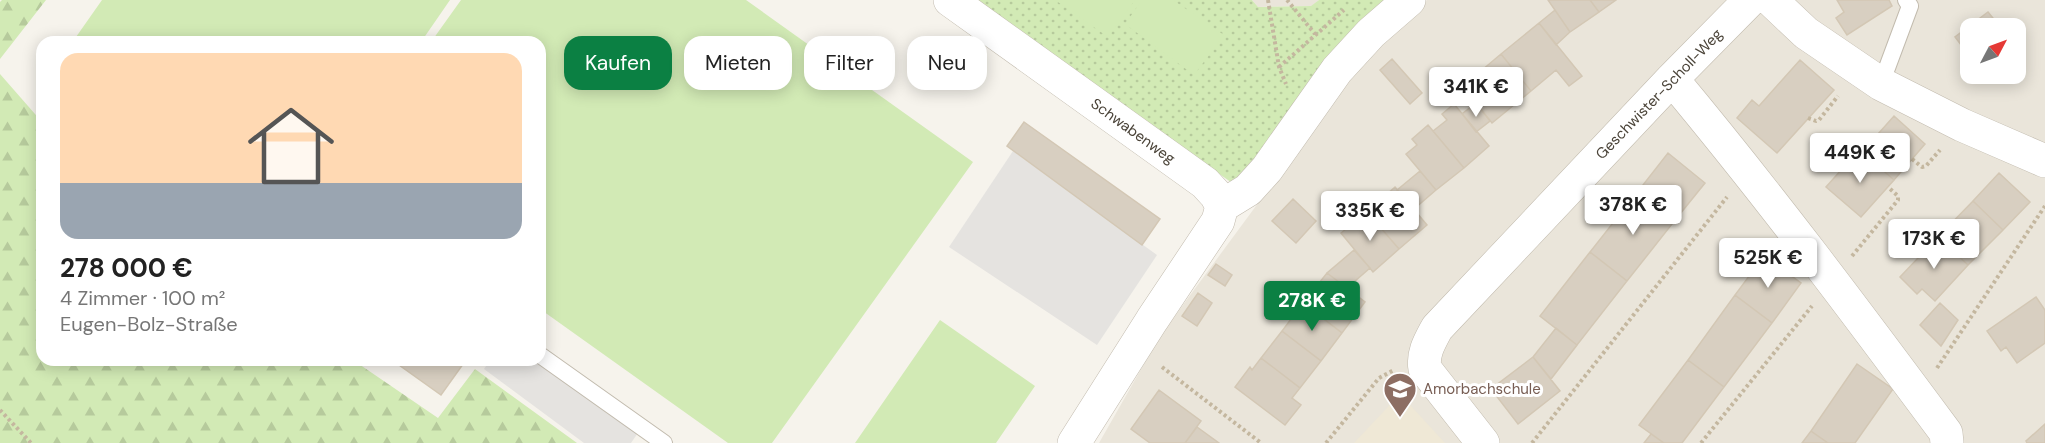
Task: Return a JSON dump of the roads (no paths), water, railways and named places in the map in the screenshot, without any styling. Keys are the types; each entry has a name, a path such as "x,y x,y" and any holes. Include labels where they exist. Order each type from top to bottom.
{"street":[{"name":"Schwabenweg","path":"950,0 1205,183 1222,206"},
{"path":"1074,443 1218,221 1222,206 1248,190 1267,169 1337,70 1371,33 1409,0"},
{"name":"Geschwister-Scholl-Weg","path":"1483,443 1425,369 1423,361 1437,328 1672,79 1750,0"},
{"path":"1771,0 1806,33 1870,77 1962,125 2045,160"},
{"path":"1672,79 1748,171 1833,280 1946,433 1948,443"}],"lane":[{"path":"1870,77 1910,6 1906,0"},
{"path":"546,359 664,443"}],"place":[{"name":"Amorbachschule","path":"1400,418"}]}
